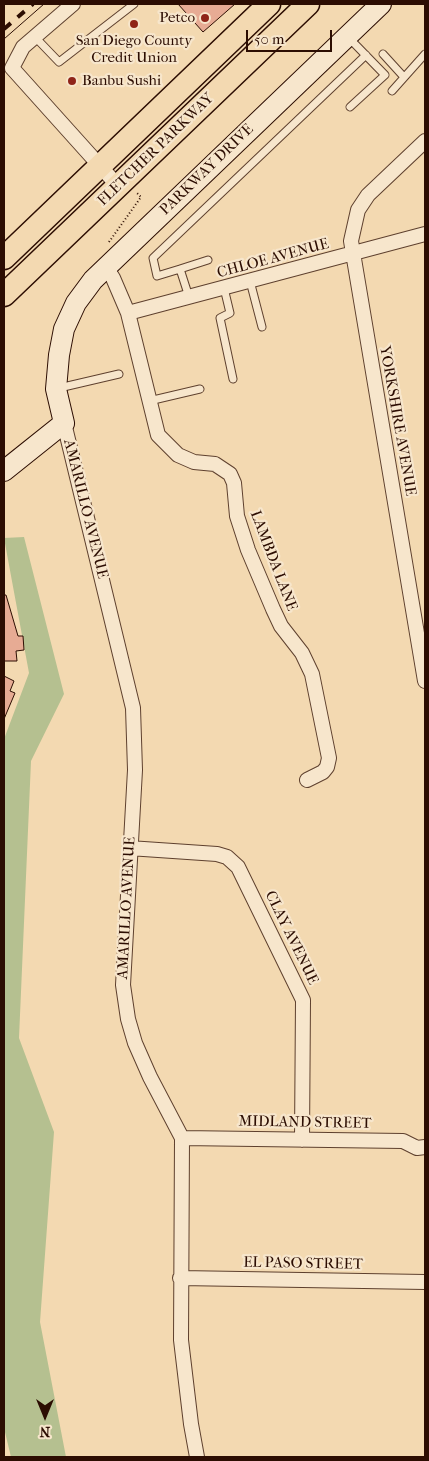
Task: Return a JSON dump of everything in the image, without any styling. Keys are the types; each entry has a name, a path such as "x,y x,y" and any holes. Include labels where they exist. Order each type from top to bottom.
{"main road":[{"name":"FLETCHER PARKWAY","path":"4,258 269,4"},
{"name":"FLETCHER PARKWAY","path":"4,295 128,190 308,4"}],"street":[{"path":"73,4 23,48 8,70 100,166 128,190"},
{"name":"PARKWAY DRIVE","path":"59,355 64,329 76,303 106,267 381,4"},
{"name":"YORKSHIRE AVENUE","path":"425,141 368,195 358,210 351,241 425,681"},
{"name":"CHLOE AVENUE","path":"128,313 352,255 425,234"},
{"name":"LAMBDA LANE","path":"106,267 113,278 128,313 148,402 158,435 170,450 194,462 220,466 232,478 237,516 248,550 273,609 282,626 302,653 312,674 329,758 327,767 323,772 306,780"},
{"name":"AMARILLO AVENUE","path":"59,355 56,389 133,708 134,770 123,968 128,1019 140,1056 182,1138 180,1278 182,1355 197,1457"},
{"path":"4,471 64,423"},
{"name":"CLAY AVENUE","path":"129,848 217,854 226,857 238,867 303,1000 302,1140"},
{"name":"MIDLAND STREET","path":"182,1138 403,1141 422,1150"},
{"name":"EL PASO STREET","path":"180,1278 425,1282"}],"lane":[{"path":"35,37 59,62 134,4"},
{"path":"347,36 385,75 350,107"},
{"path":"383,54 403,76"},
{"path":"392,91 403,76 425,54"},
{"path":"208,260 157,276 153,258 366,56"},
{"path":"180,269 188,297"},
{"path":"250,281 262,327"},
{"path":"224,288 230,313 220,318 233,378"},
{"path":"56,389 119,374"},
{"path":"148,402 200,389"}],"path":[{"path":"105,246 142,198 128,190"}],"green space":[{"path":"24,537 64,694 31,761 19,1038 54,1132 40,1322 66,1457 11,1457 4,1428 4,739 29,673 4,538"}],"building":[{"name":"Petco","path":"178,4 235,4 203,32"},
{"path":"4,595 6,595 18,636 23,636 24,650 16,651 17,661 4,661"},
{"path":"4,676 14,681 10,691 15,693 4,719"}],"tram line":[{"path":"4,39 44,4"}],"railway":[{"path":"4,29 33,4"}],"place":[{"name":"Petco","path":"205,18"},
{"name":"San Diego County Credit Union","path":"134,24"},
{"name":"Banbu Sushi","path":"72,81"}]}
